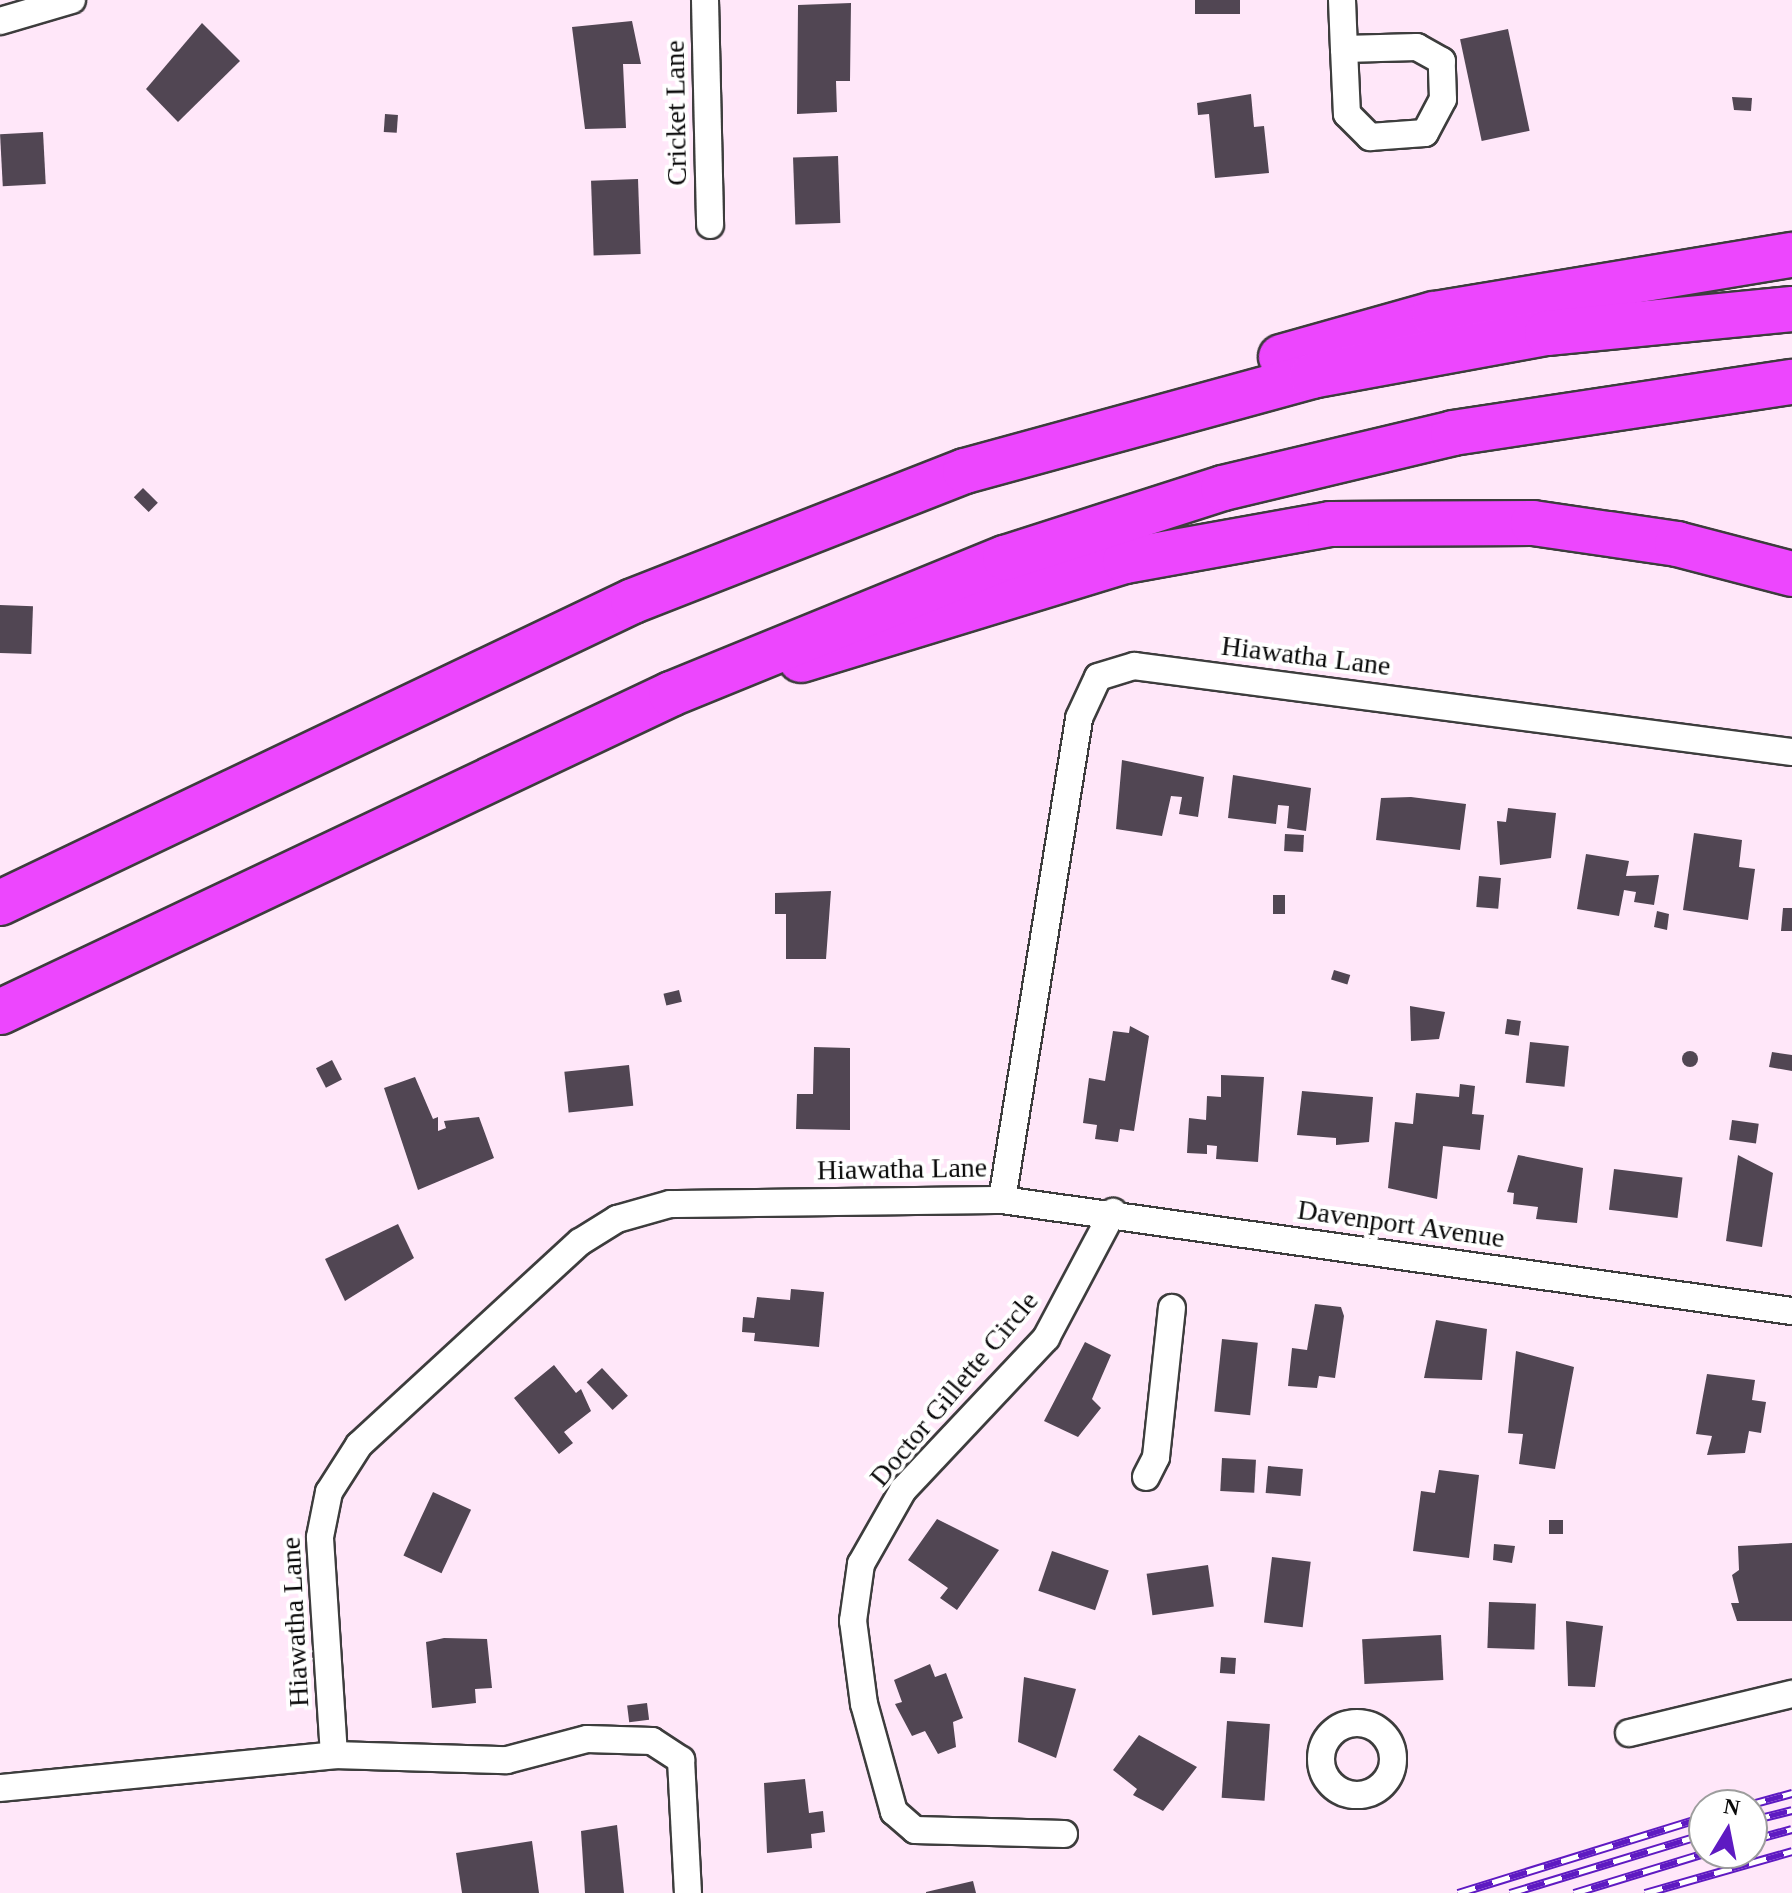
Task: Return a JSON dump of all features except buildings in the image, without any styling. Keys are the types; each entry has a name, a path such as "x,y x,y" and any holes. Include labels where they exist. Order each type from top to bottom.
{"highway":[{"path":"0,903 740,554 1079,436 1352,334 1525,297 1792,255"},
{"path":"1079,436 1429,353 1667,318 1792,309"},
{"path":"0,1012 671,694 889,600 1223,488 1453,433 1792,382"},
{"path":"671,694 880,640 1125,561 1330,524 1546,524 1677,544 1792,574"}],"street":[{"path":"0,21 72,0"},
{"name":"Cricket Lane","path":"705,0 710,225"},
{"path":"1342,0 1344,49 1347,114 1370,137 1425,133 1443,99 1442,61 1417,47 1344,49"},
{"name":"Hiawatha Lane","path":"334,1755 320,1537 329,1492 359,1445 580,1242 617,1219 670,1204 1002,1200 1079,718 1098,677 1134,666 1792,752"},
{"name":"Davenport Avenue","path":"1002,1200 1113,1212 1792,1311"},
{"name":"Doctor Gillette Circle","path":"1064,1834 915,1830 894,1812 864,1704 853,1621 861,1564 903,1490 1046,1338 1113,1212"},
{"path":"1146,1477 1156,1457 1172,1308"},
{"path":"1629,1733 1792,1694"},
{"path":"0,1788 334,1755 507,1760 587,1739 652,1741 681,1760 688,1893"}],"railway":[{"path":"1768,1800 1792,1793"},
{"path":"1768,1816 1792,1810"},
{"path":"1458,1893 1688,1822"},
{"path":"1768,1836 1792,1829"},
{"path":"1510,1893 1688,1839"},
{"path":"1645,1893 1792,1851"},
{"path":"1574,1893 1688,1858"}]}
